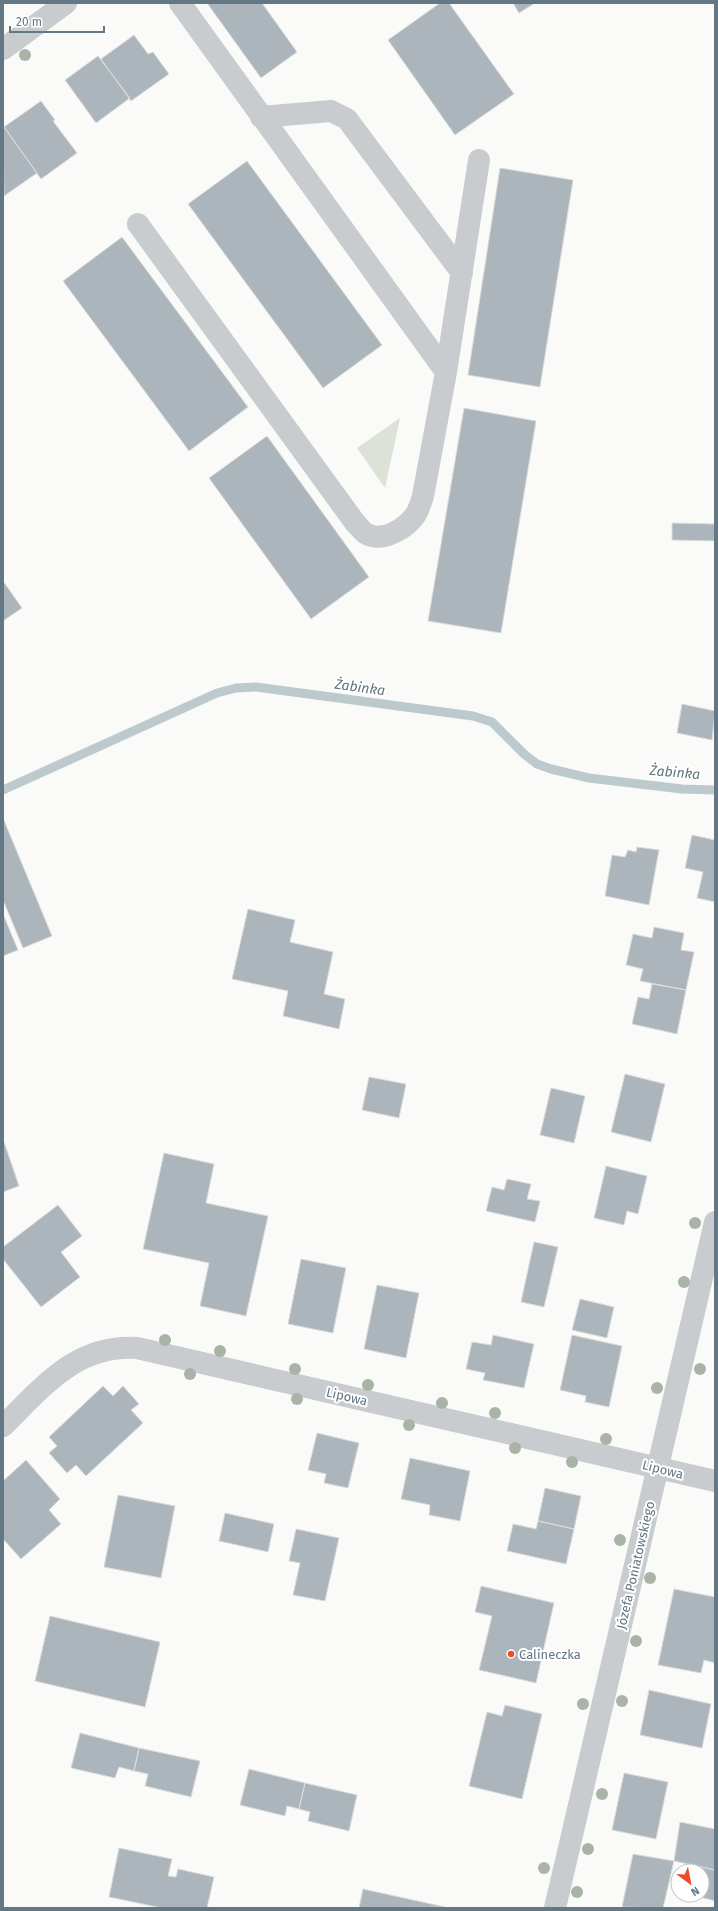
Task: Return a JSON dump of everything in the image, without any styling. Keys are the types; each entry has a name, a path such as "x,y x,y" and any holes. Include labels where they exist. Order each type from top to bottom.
{"street":[{"path":"3,48 66,3"},
{"path":"180,3 446,372"},
{"path":"261,117 331,111 347,119 462,273"},
{"path":"138,224 356,524 366,534 380,536 394,533 407,525 417,512 423,496 446,372 479,160"},
{"name":"Józefa Poniatowskiego","path":"555,1908 715,1222"},
{"name":"Lipowa","path":"3,1426 48,1382 71,1364 88,1355 121,1347 154,1351 715,1481"}],"shaded area":[{"path":"400,418 385,488 357,448"}],"building":[{"path":"207,3 262,3 297,52 261,78"},
{"path":"440,3 449,3 514,94 455,135 388,40"},
{"path":"513,3 535,3 519,13"},
{"path":"134,35 148,54 153,52 169,74 131,101 101,59"},
{"path":"98,56 130,98 96,123 65,80"},
{"path":"41,101 55,120 53,121 77,153 41,179 4,127"},
{"path":"4,127 37,173 4,196 3,128"},
{"path":"247,161 382,345 323,388 188,204"},
{"path":"500,168 573,180 540,387 468,375"},
{"path":"122,237 248,407 189,451 63,281"},
{"path":"464,408 536,421 501,633 428,621"},
{"path":"267,436 369,577 311,619 209,478"},
{"path":"672,523 715,524 715,541 672,540"},
{"path":"3,581 22,608 3,621"},
{"path":"682,704 715,711 712,740 677,733"},
{"path":"3,818 52,936 23,948 3,900"},
{"path":"692,835 715,840 715,902 697,898 703,872 685,868"},
{"path":"637,847 659,850 649,905 605,896 612,855 625,857 628,850 636,852"},
{"path":"248,909 295,920 290,942 333,952 324,994 345,999 339,1029 283,1016 288,991 232,979"},
{"path":"3,914 18,950 3,956"},
{"path":"654,927 684,933 681,950 694,952 686,990 640,981 643,969 626,965 633,934 652,938"},
{"path":"652,984 686,990 677,1034 632,1024 638,997 649,999"},
{"path":"625,1074 665,1084 651,1142 611,1132"},
{"path":"369,1077 406,1084 399,1118 362,1110"},
{"path":"551,1088 585,1096 574,1143 540,1135"},
{"path":"3,1139 19,1186 3,1192"},
{"path":"164,1153 214,1164 206,1203 268,1216 246,1316 200,1306 209,1263 143,1249"},
{"path":"606,1166 647,1176 638,1214 627,1211 624,1225 594,1218"},
{"path":"507,1179 531,1184 527,1199 540,1201 535,1222 486,1211 492,1187 504,1190"},
{"path":"58,1205 82,1236 61,1252 80,1277 41,1307 3,1259 3,1247"},
{"path":"534,1242 558,1247 544,1307 521,1302"},
{"path":"301,1259 346,1268 333,1333 288,1324"},
{"path":"377,1285 419,1293 406,1358 364,1349"},
{"path":"580,1299 614,1307 607,1338 572,1330"},
{"path":"493,1335 534,1344 524,1388 483,1380 485,1373 466,1369 472,1342 491,1345"},
{"path":"572,1335 622,1346 609,1407 585,1402 586,1396 560,1390"},
{"path":"103,1386 113,1396 123,1386 139,1404 131,1410 143,1423 86,1476 76,1465 67,1473 49,1453 57,1446 49,1437"},
{"path":"317,1433 359,1443 348,1488 324,1483 326,1474 308,1470"},
{"path":"410,1458 470,1471 460,1521 429,1515 430,1505 401,1499"},
{"path":"26,1460 60,1499 49,1510 61,1524 21,1559 3,1539 3,1481"},
{"path":"545,1488 581,1496 574,1529 538,1521"},
{"path":"118,1495 175,1506 161,1578 104,1567"},
{"path":"225,1513 274,1524 268,1552 219,1541"},
{"path":"538,1521 574,1529 566,1564 507,1551 513,1524 536,1529"},
{"path":"296,1529 339,1538 325,1601 293,1595 300,1563 289,1561"},
{"path":"481,1586 554,1603 536,1683 479,1670 492,1616 475,1612"},
{"path":"674,1589 715,1597 715,1663 704,1660 701,1673 658,1665"},
{"path":"50,1616 160,1642 145,1707 35,1681"},
{"path":"649,1690 711,1704 702,1748 640,1735"},
{"path":"505,1705 542,1714 522,1799 469,1786 487,1712 502,1716"},
{"path":"80,1733 139,1748 134,1771 119,1767 115,1778 71,1768"},
{"path":"139,1748 200,1761 191,1797 145,1786 148,1774 134,1771"},
{"path":"249,1769 305,1783 299,1809 287,1806 285,1816 240,1805"},
{"path":"624,1773 668,1782 656,1839 612,1830"},
{"path":"305,1783 357,1795 349,1831 308,1821 310,1812 299,1809"},
{"path":"680,1822 715,1829 715,1870 710,1869 710,1863 683,1863 674,1861"},
{"path":"119,1848 172,1859 168,1876 176,1877 178,1869 214,1877 207,1908 162,1908 109,1897"},
{"path":"633,1854 674,1861 674,1863 670,1863 670,1878 663,1908 622,1907"},
{"path":"710,1869 715,1870 715,1901 710,1900"},
{"path":"363,1889 445,1907 359,1908"}],"waterway":[{"name":"Żabinka","path":"3,790 217,693 236,688 256,687 473,716 492,722 524,754 537,764 551,769 589,778 682,789 715,790"}],"place":[{"name":"Calineczka","path":"511,1654"}]}
